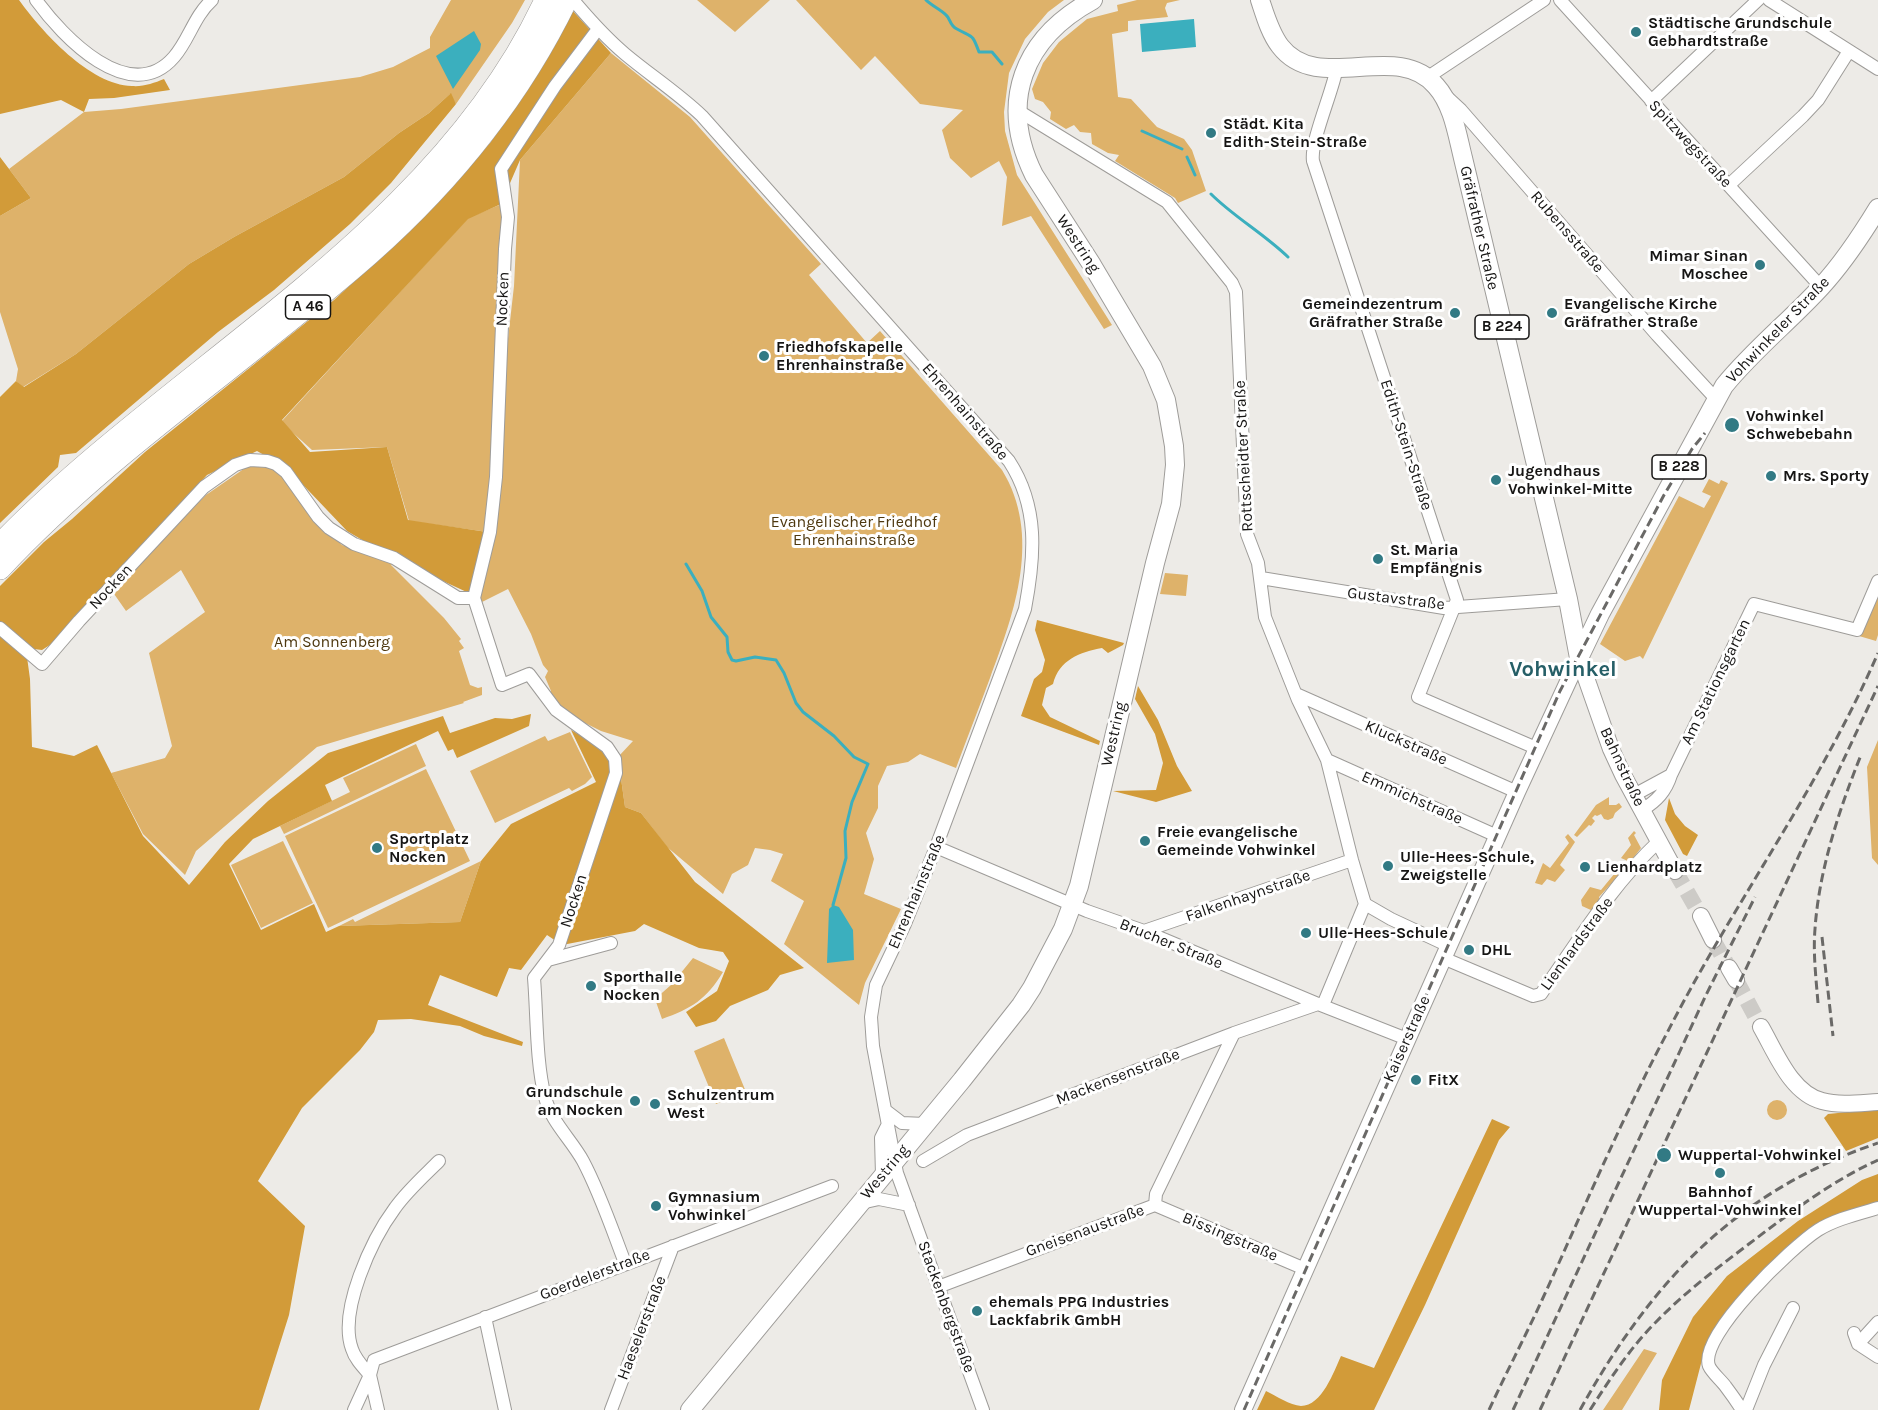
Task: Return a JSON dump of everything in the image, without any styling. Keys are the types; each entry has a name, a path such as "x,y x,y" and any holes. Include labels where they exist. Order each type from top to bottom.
{"highway":[{"name":"A 46","path":"0,544 80,468 304,286 357,240 416,182 486,98 510,62 545,0"},
{"name":"A 46","path":"0,569 80,492 308,307 372,252 428,197 472,149 503,109 527,72 567,0"}],"main road":[{"name":"Westring","path":"690,1410 1022,1005 1054,948 1073,905 1085,865 1128,675 1171,504 1175,465 1170,415 1159,380 1131,329 1034,175 1024,156 1018,129 1017,110 1028,63 1039,45 1059,22 1093,0"},
{"name":"Gräfrather Straße","path":"1260,0 1275,38 1286,53 1306,65 1337,68 1403,67 1428,77 1442,93 1458,138 1568,599 1579,658"},
{"name":"Vohwinkeler Straße","path":"1579,658 1600,614 1716,399 1741,366 1821,287 1853,248 1878,208"},
{"name":"Kaiserstraße","path":"1243,1410 1516,792 1579,658"},
{"name":"Bahnstraße","path":"1579,658 1611,749 1675,871"},
{"path":"1701,916 1713,939"},
{"path":"1761,1027 1790,1076 1806,1093 1821,1101 1834,1103 1878,1102"}],"street":[{"path":"36,0 60,29 100,63 118,72 135,75 153,72 166,64 178,51 198,16 212,0"},
{"name":"Ehrenhainstraße","path":"573,0 598,29 625,54 680,95 702,116 1008,461 1024,490 1032,534 1032,569 1025,609 936,847 905,924 876,985 871,1017 875,1062 893,1143 894,1160"},
{"path":"1428,77 1544,0"},
{"name":"Spitzwegstraße","path":"1560,0 1821,287"},
{"path":"1651,101 1758,0"},
{"path":"1769,0 1878,69"},
{"name":"Nocken","path":"598,29 555,86 501,169 508,217 496,477 490,532 474,598 502,685 529,674 556,710 607,747 615,759 616,774 560,945 534,978 545,1098 551,1113 581,1157 590,1175 625,1263"},
{"path":"1729,185 1818,100 1849,51"},
{"name":"Edith-Stein-Straße","path":"1337,68 1335,81 1313,148 1313,161 1457,600 1454,606"},
{"name":"Rubensstraße","path":"1442,93 1461,110 1665,344 1716,399"},
{"name":"Rottscheidter Straße","path":"1017,110 1167,202 1232,283 1236,292 1247,534 1258,563 1265,617 1296,694 1327,760 1365,904"},
{"name":"Nocken","path":"0,628 42,664 79,621 204,488 235,465 250,460 276,464 286,472 318,517 329,528 354,544 394,558 458,598 474,598"},
{"name":"Gustavstraße","path":"1261,578 1444,608 1568,599"},
{"name":"Am Stationsgarten","path":"1642,810 1661,795 1667,786 1754,604 1857,630 1878,581"},
{"path":"1454,606 1418,697 1536,748"},
{"name":"Kluckstraße","path":"1296,694 1516,792"},
{"name":"Emmichstraße","path":"1327,760 1497,836"},
{"path":"1634,795 1671,775"},
{"name":"Lienhardstraße","path":"1446,952 1483,974 1537,996 1541,994 1629,872 1659,841"},
{"name":"Brucher Straße","path":"936,847 1073,905 1144,931 1407,1039"},
{"name":"Falkenhaynstraße","path":"1144,931 1352,860"},
{"path":"1320,1005 1365,904 1446,952"},
{"path":"548,960 611,943"},
{"name":"Mackensenstraße","path":"923,1161 967,1135 1234,1033 1320,1005"},
{"name":"Gneisenaustraße","path":"938,1287 1155,1205 1156,1194 1234,1033"},
{"path":"885,1110 902,1123 925,1124"},
{"name":"Ehrenhainstraße","path":"882,1175 881,1138 888,1124"},
{"name":"Stackenbergstraße","path":"894,1160 982,1410"},
{"path":"378,1410 370,1375 359,1364 351,1348 348,1327 350,1310 355,1291 381,1228 411,1189 439,1161"},
{"name":"Goerdelerstraße","path":"370,1375 374,1360 832,1186"},
{"path":"859,1203 879,1199 909,1205"},
{"name":"Bissingstraße","path":"1155,1205 1305,1269"},
{"path":"1793,1308 1744,1410 1709,1366 1709,1349 1724,1326 1755,1286 1778,1262 1815,1232 1832,1223 1878,1208"},
{"name":"Haeselerstraße","path":"611,1410 673,1246"},
{"path":"485,1317 505,1410"},
{"path":"1878,1322 1856,1339 1878,1357"},
{"path":"354,1410 370,1375"}],"green space":[{"path":"451,0 525,0 512,23 456,104 450,94 429,113 399,133 344,177 189,264 76,354 23,387 16,381 18,369 0,312 0,216 31,198 9,169 84,112 360,77 393,67 430,48 430,37"},
{"path":"697,0 770,0 735,32"},
{"path":"796,0 1064,0 1048,12 1025,39 1009,73 1004,112 1005,131 1017,175 1112,325 1104,329 1031,216 1002,226 1007,177 999,161 971,178 950,158 942,130 963,110 920,104 875,56 861,70"},
{"path":"1137,0 1180,0 1167,3 1165,8 1168,17 1128,21 1128,31 1112,34 1118,97 1131,99 1157,127 1184,139 1192,150 1206,191 1178,203 1175,198 1115,161 1119,155 1108,153 1092,144 1091,133 1080,132 1074,125 1066,129 1050,119 1051,112 1043,102 1035,99 1032,89 1043,63 1059,42 1087,19 1118,11 1117,5"},
{"name":"Evangelischer Friedhof Ehrenhainstraße","path":"611,53 690,117 821,264 809,275 867,343 880,331 1002,470 1014,495 1021,521 1020,574 1008,627 956,768 920,754 908,762 887,766 878,786 878,808 866,833 874,859 864,894 901,909 865,983 859,1005 784,944 804,901 771,881 783,854 755,848 748,865 732,874 723,894 667,847 641,813 625,807 618,757 633,741 601,731 565,713 549,695 551,691 545,677 548,671 543,665 531,634 508,589 478,604 514,286 520,160"},
{"path":"504,203 488,532 409,521 387,447 312,450 281,422 468,218"},
{"name":"Am Sonnenberg","path":"248,466 271,468 283,477 320,524 342,545 393,563 391,565 444,618 461,639 459,641 464,648 459,651 470,685 482,687 482,695 464,703 317,747 196,851 185,875 143,834 111,773 165,758 172,746 149,653 205,612 181,570 126,611 112,591 206,495"},
{"path":"1709,479 1719,484 1721,480 1728,483 1643,659 1640,656 1625,661 1600,644 1679,496 1704,508 1711,496 1702,492"},
{"path":"1165,573 1188,575 1186,596 1160,594"},
{"path":"1878,595 1878,635 1876,641 1859,636"},
{"path":"570,732 592,777 572,791 569,788 495,823 470,771 545,736 548,741"},
{"path":"1878,740 1878,865 1872,858 1867,767"},
{"path":"416,744 426,766 284,834 280,826 350,792 343,778"},
{"name":"Sportplatz Nocken","path":"426,769 470,861 328,928 285,836"},
{"path":"1609,797 1609,805 1619,803 1622,807 1613,818 1608,820 1604,819 1601,814 1595,815 1592,818 1595,821 1591,826 1589,825 1577,837 1574,835 1596,805"},
{"path":"1634,831 1641,848 1630,862 1621,858 1631,845 1628,838"},
{"path":"1568,834 1575,842 1560,865 1565,870 1555,882 1547,879 1542,885 1535,883 1543,863 1550,868 1569,843 1565,837"},
{"path":"283,841 313,903 261,928 231,865"},
{"path":"481,861 460,922 339,926 353,919 355,922"},
{"path":"1614,867 1620,874 1599,897 1600,901 1593,911 1582,906 1581,900 1590,887 1601,890 1615,873"},
{"path":"693,958 723,972 711,989 697,1002 662,1019 655,999 671,985"},
{"path":"724,1038 746,1092 716,1104 694,1051"},
{"path":"1777,1100 1784,1103 1787,1110 1784,1117 1777,1120 1770,1117 1767,1110 1770,1103"},
{"path":"1644,1349 1657,1353 1622,1410 1603,1410"}],"shaded area":[{"path":"0,0 19,0 40,27 68,55 100,77 132,86 164,79 170,90 89,99 84,112 61,100 0,114"},
{"path":"572,10 611,53 520,160 501,204 468,219 282,420 310,452 387,447 408,520 487,532 471,594 391,557 347,531 287,468 257,451 207,475 56,641 42,650 34,649 27,657 32,747 74,756 97,745 143,836 189,885 225,842 268,801 328,753 443,716 450,733 495,718 512,719 531,714 529,726 457,758 453,749 448,751 438,731 325,785 332,801 253,839 229,864 261,930 314,904 326,932 339,926 460,922 481,861 511,824 596,782 571,730 618,757 625,807 641,813 695,882 804,968 780,975 768,990 730,1006 716,1021 696,1027 686,1012 717,991 729,961 723,952 699,948 644,924 635,931 562,945 547,935 521,970 509,968 497,997 440,975 428,1005 523,1042 522,1046 484,1036 460,1026 411,1019 378,1020 374,1032 360,1050 302,1108 258,1181 305,1226 289,1315 259,1410 0,1410 0,586 44,542 145,452 334,300 412,228 490,143 554,47"},
{"path":"451,93 456,104 391,183 350,224 274,290 218,332 76,453 60,455 58,467 0,523 0,397 16,381 24,387 76,354 189,264 344,177 399,133 429,113"},
{"path":"0,157 31,198 0,216"},
{"path":"1037,620 1124,643 1108,653 1102,648 1072,658 1060,669 1053,684 1046,688 1042,705 1050,717 1100,741 1099,745 1021,716 1034,679 1042,672 1045,660 1035,630"},
{"path":"1138,686 1158,720 1177,766 1192,791 1156,802 1113,791 1156,790 1163,763 1155,734 1135,699"},
{"path":"1669,798 1675,814 1685,826 1698,835 1687,856 1683,854 1665,820"},
{"path":"1878,1109 1878,1138 1846,1151 1824,1118 1828,1114"},
{"path":"1492,1119 1510,1127 1499,1140 1425,1305 1374,1410 1257,1410 1266,1391 1301,1406 1315,1400 1326,1387 1341,1356 1374,1368"},
{"path":"1878,1174 1878,1202 1802,1237 1769,1265 1722,1324 1704,1352 1689,1410 1659,1410 1662,1380 1693,1317 1727,1276 1798,1221 1862,1180"}],"water":[{"path":"1194,19 1196,47 1142,52 1140,24"},
{"path":"474,31 481,44 480,50 453,89 436,56"},
{"path":"833,905 839,907 853,930 854,960 827,963 829,909"}],"waterway":[{"path":"926,0 946,15 954,27 971,37 979,52 992,52 1002,64"},
{"path":"1142,131 1182,149"},
{"path":"1187,157 1195,175"},
{"path":"1211,194 1288,257"},
{"path":"686,564 702,591 711,617 727,637 728,652 732,660 755,657 776,660 796,703 803,712 834,736 854,757 868,764 852,802 845,831 846,858 833,905"}],"tunnel":[{"path":"1675,871 1701,916"},
{"path":"1713,940 1729,968"},
{"path":"1736,980 1761,1027"}],"railway":[{"path":"1244,1410 1560,691 1664,495 1692,449 1705,433"},
{"path":"1489,1410 1536,1314 1650,1066 1693,985 1830,751 1878,653"},
{"path":"1540,1410 1878,686"},
{"path":"1818,1003 1814,938 1817,907 1838,819 1861,755"},
{"path":"1513,1410 1706,995 1755,897"},
{"path":"1822,937 1833,1036"},
{"path":"1580,1410 1607,1364 1637,1321 1668,1282 1702,1246 1740,1215 1782,1187 1827,1163 1878,1143"},
{"path":"1590,1410 1638,1342 1682,1298 1806,1202 1878,1160"}],"place":[{"name":"Städtische Grundschule Gebhardtstraße","path":"1636,32"},
{"name":"Städt. Kita Edith-Stein-Straße","path":"1211,133"},
{"name":"Mimar Sinan Moschee","path":"1760,265"},
{"name":"Gemeindezentrum Gräfrather Straße","path":"1455,313"},
{"name":"Evangelische Kirche Gräfrather Straße","path":"1552,313"},
{"name":"Friedhofskapelle Ehrenhainstraße","path":"764,356"},
{"name":"Vohwinkel Schwebebahn","path":"1732,425"},
{"name":"Mrs. Sporty","path":"1771,476"},
{"name":"Jugendhaus Vohwinkel-Mitte","path":"1496,480"},
{"name":"St. Maria Empfängnis","path":"1378,559"},
{"name":"Freie evangelische Gemeinde Vohwinkel","path":"1145,841"},
{"name":"Sportplatz Nocken","path":"377,848"},
{"name":"Ulle-Hees-Schule, Zweigstelle","path":"1388,866"},
{"name":"Lienhardplatz","path":"1585,867"},
{"name":"Ulle-Hees-Schule","path":"1306,933"},
{"name":"DHL","path":"1469,950"},
{"name":"Sporthalle Nocken","path":"591,986"},
{"name":"FitX","path":"1416,1080"},
{"name":"Grundschule am Nocken","path":"635,1101"},
{"name":"Schulzentrum West","path":"655,1104"},
{"name":"Wuppertal-Vohwinkel","path":"1664,1155"},
{"name":"Bahnhof Wuppertal-Vohwinkel","path":"1720,1173"},
{"name":"Gymnasium Vohwinkel","path":"656,1206"},
{"name":"ehemals PPG Industries Lackfabrik GmbH","path":"977,1311"}],"district":[{"name":"Vohwinkel","path":"1563,670"}]}
